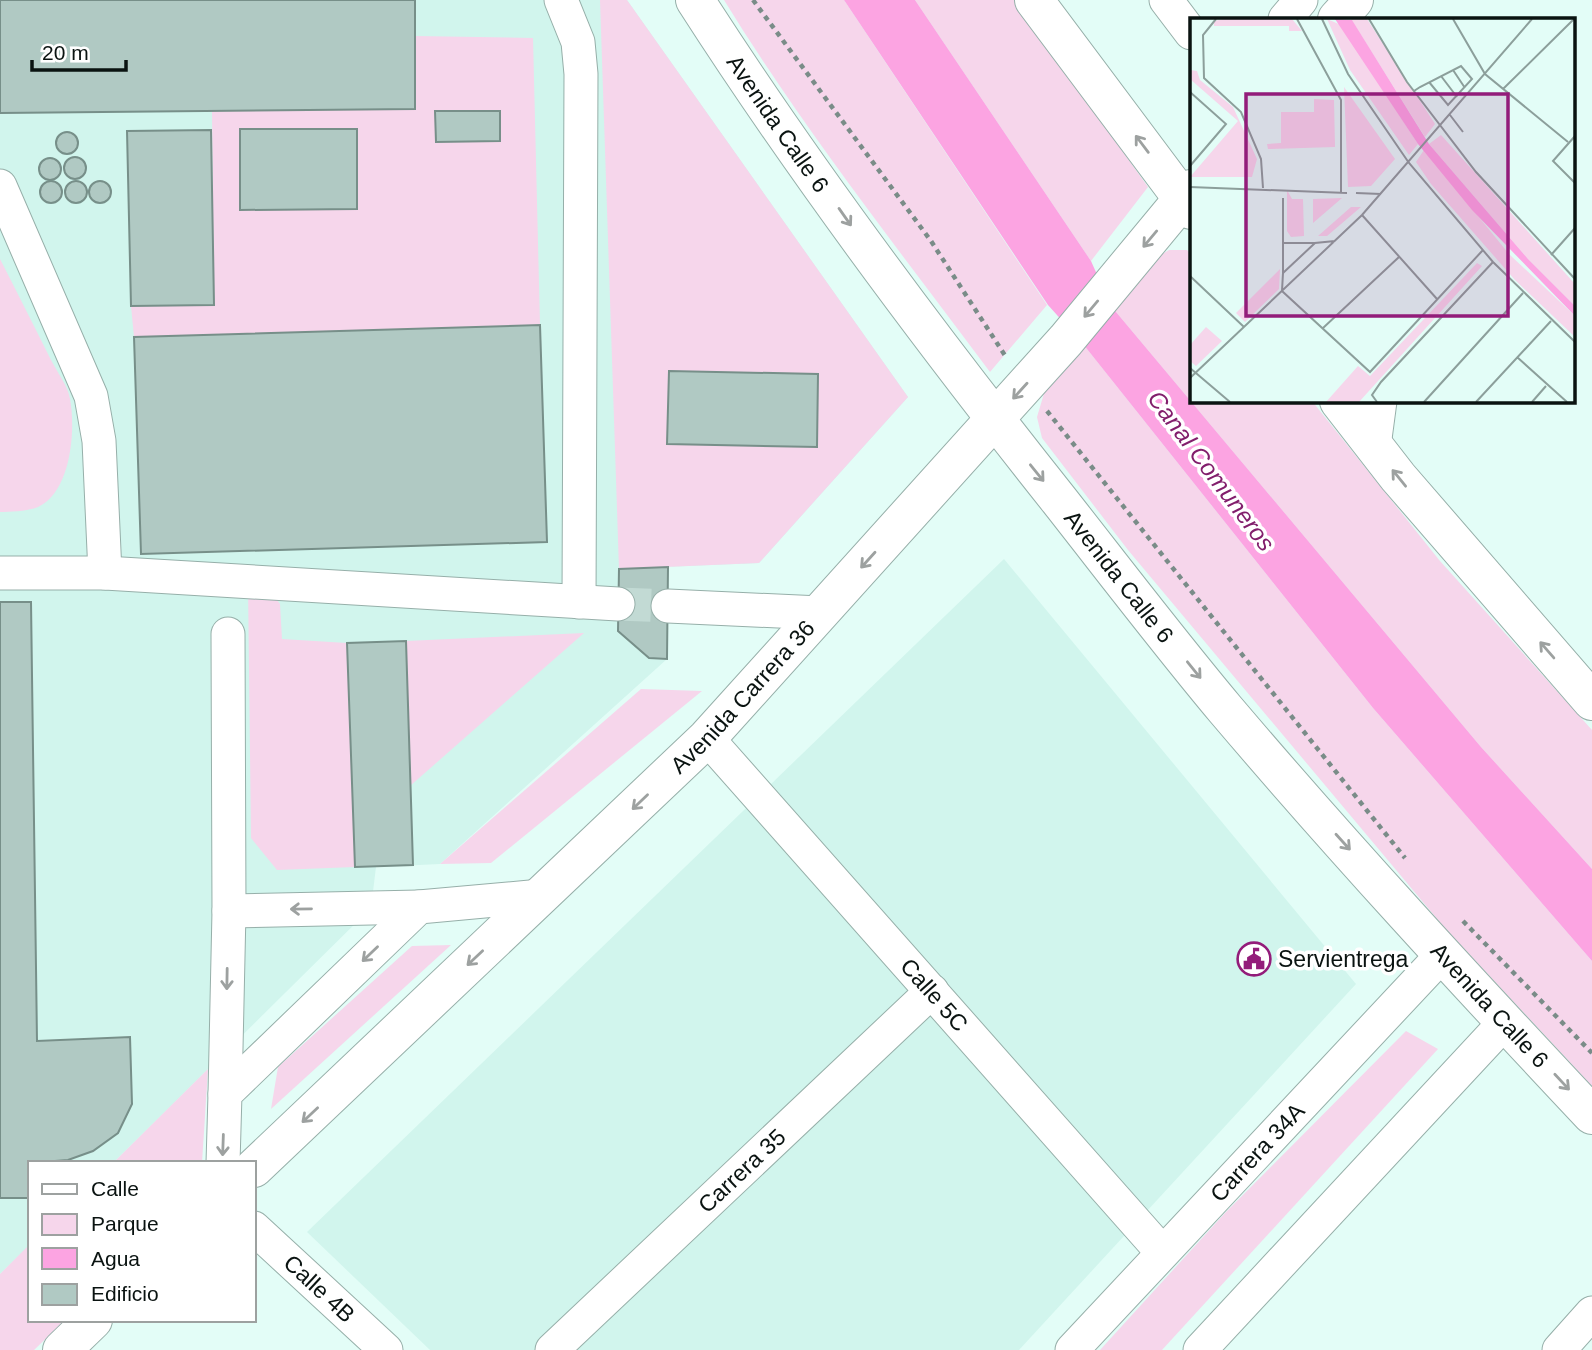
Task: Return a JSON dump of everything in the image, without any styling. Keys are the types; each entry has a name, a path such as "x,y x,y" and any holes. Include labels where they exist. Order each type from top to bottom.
{"main road":[{"name":"Avenida Calle 6","path":"695,0 736,65 993,420 1224,708 1443,954 1592,1115"},
{"path":"1034,0 1188,199"},
{"path":"1338,18 1354,0"},
{"name":"Avenida Carrera 36","path":"256,1166 707,738 1066,340 1188,199"},
{"path":"1340,402 1407,487 1592,701"},
{"path":"62,1350 91,1322"}],"street":[{"path":"561,0 578,42 581,74 579,602"},
{"path":"1166,0 1190,32"},
{"path":"1268,0 1282,18"},
{"path":"1284,18 1301,0"},
{"path":"0,186 91,396 99,441 105,573"},
{"path":"1374,446 1380,402"},
{"path":"0,573 105,573 618,604"},
{"path":"668,606 820,613"},
{"path":"223,1161 229,911 228,634"},
{"name":"Calle 5C","path":"707,738 1162,1252"},
{"path":"229,911 419,907 541,896"},
{"path":"225,1094 419,907"},
{"name":"Carrera 34A","path":"1072,1350 1443,954"},
{"name":"Carrera 35","path":"552,1350 932,991"},
{"path":"1200,1350 1505,1022"},
{"name":"Calle 4B","path":"256,1230 386,1350"},
{"path":"1559,1350 1592,1313"}],"path":[{"path":"753,0 931,241 1026,384 1409,862"},
{"path":"1456,913 1592,1053"}],"shaded area":[{"path":"0,0 627,0 908,397 759,563 662,567 667,659 440,864 376,867 371,908 115,1161 28,1161 28,1247 0,1274"},
{"path":"1004,559 1356,984 1019,1350 430,1350 307,1232"}],"green space":[{"path":"600,0 627,0 908,397 759,563 619,569"},
{"path":"724,0 844,0 1047,305 990,372 819,143"},
{"path":"915,0 1015,0 1148,187 1091,261"},
{"path":"415,36 533,38 540,325 134,337 131,306 214,305 212,111 415,109"},
{"path":"1169,250 1187,250 1190,253 1190,400 1111,306 1154,259"},
{"path":"0,259 67,389 72,427 69,459 58,488 49,499 38,507 0,512"},
{"path":"1083,344 1373,708 1592,961 1592,1086 1443,926 1128,550 1042,438 1037,417 1045,390"},
{"path":"1192,402 1313,402 1440,561 1592,730 1592,869 1481,747"},
{"path":"264,582 280,604 282,639 347,643 355,867 277,870 251,838 248,584"},
{"path":"584,633 410,786 406,641"},
{"path":"641,689 702,691 491,863 440,864"},
{"path":"451,945 271,1109 278,1067 412,946"},
{"path":"1406,1031 1438,1049 1162,1350 1100,1350 1225,1213"},
{"path":"208,1069 202,1161 115,1161"},
{"path":"28,1246 28,1322 63,1322 34,1350 0,1350 0,1274"}],"water":[{"name":"Canal Comuneros","path":"844,0 915,0 1091,261 1111,306 1481,747 1592,869 1592,961 1373,708 1083,344 1048,305"}],"building":[{"path":"0,0 415,0 415,109 0,113"},
{"path":"435,111 500,111 500,141 436,142"},
{"path":"240,129 357,129 357,209 240,210"},
{"path":"211,130 214,305 131,306 127,131"},
{"path":"67,132 75,135 78,143 75,151 67,154 59,151 56,143 59,135"},
{"path":"75,157 83,160 86,168 83,176 75,179 67,176 64,168 67,160"},
{"path":"50,158 58,161 61,169 58,177 50,180 42,177 39,169 42,161"},
{"path":"51,181 59,184 62,192 59,200 51,203 43,200 40,192 43,184"},
{"path":"76,181 84,184 87,192 84,200 76,203 68,200 65,192 68,184"},
{"path":"100,181 108,184 111,192 108,200 100,203 92,200 89,192 92,184"},
{"path":"540,325 547,542 141,554 134,337"},
{"path":"669,371 818,374 817,447 667,444"},
{"path":"668,567 667,659 649,658 618,631 619,569"},
{"path":"0,602 31,602 37,1041 130,1037 132,1104 118,1133 93,1151 68,1160 28,1161 28,1198 0,1198"},
{"path":"406,641 413,865 355,867 347,643"}],"tunnel":[{"path":"618,604 668,606"}],"place":[{"name":"Servientrega","path":"1254,959"}]}
